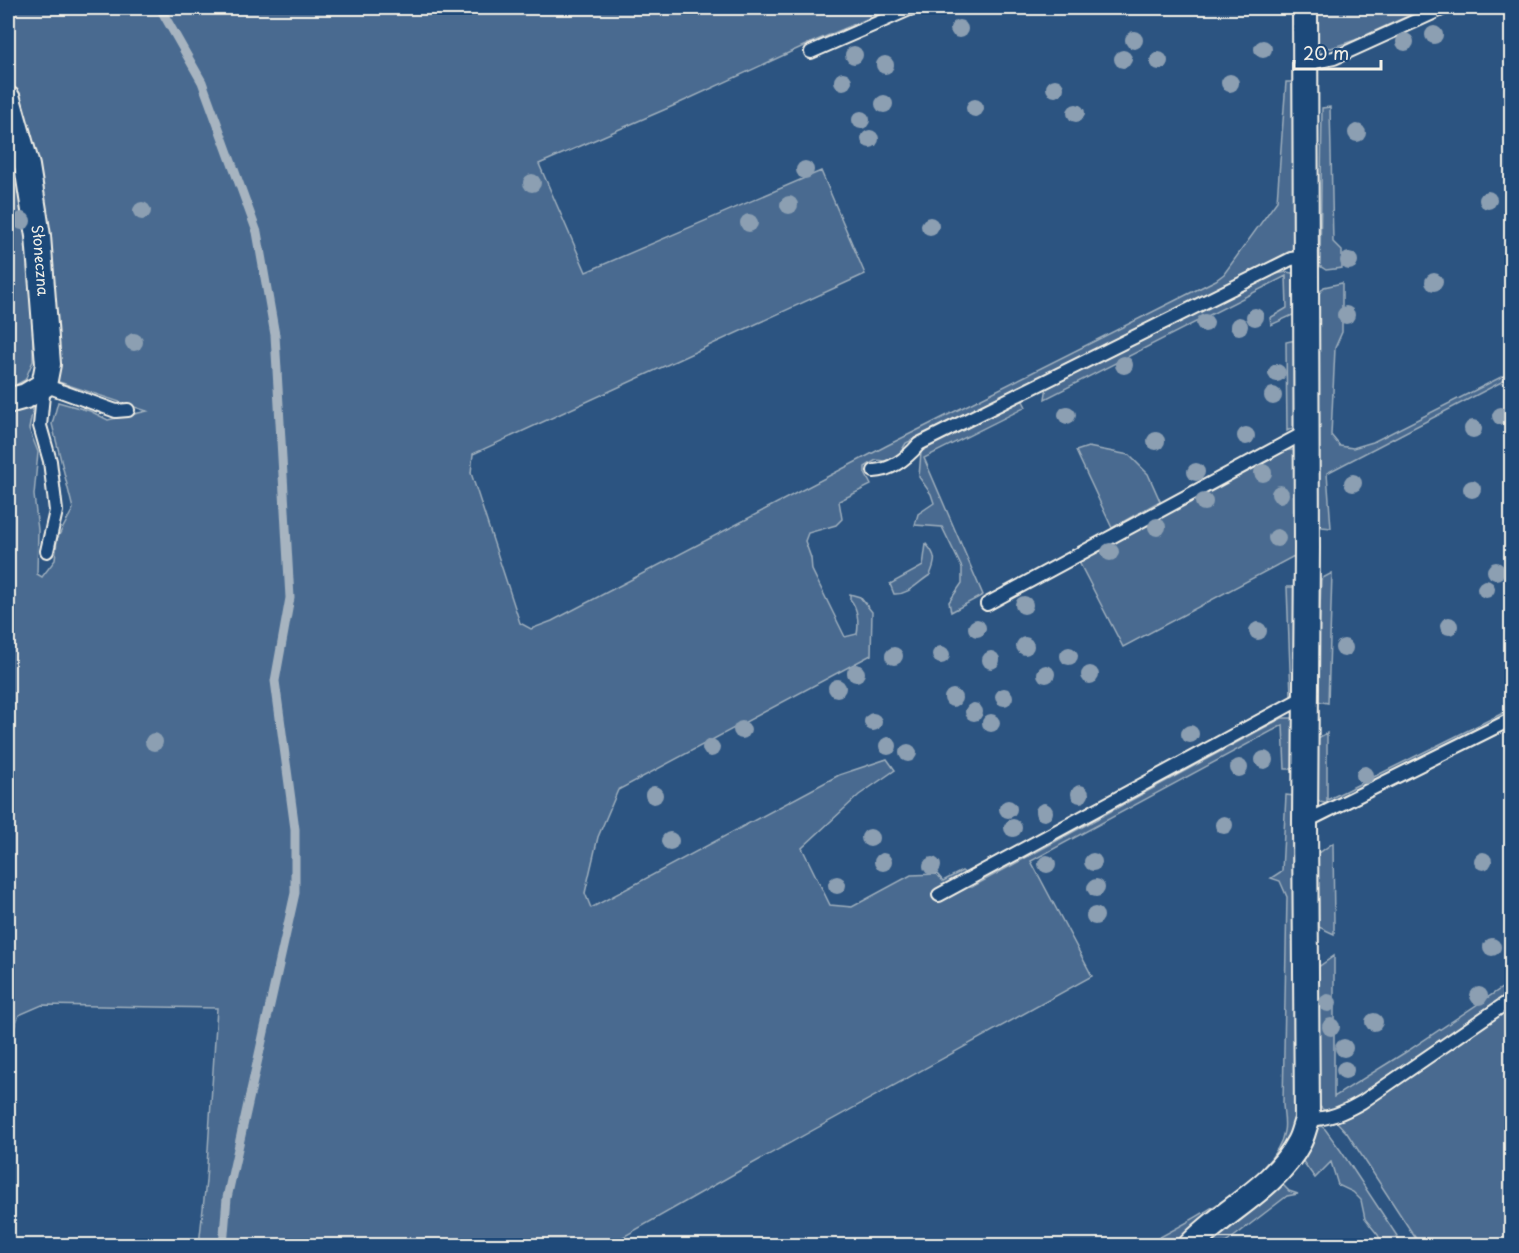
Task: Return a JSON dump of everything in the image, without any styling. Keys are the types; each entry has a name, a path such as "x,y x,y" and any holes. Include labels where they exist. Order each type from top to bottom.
{"street":[{"path":"1190,1245 1261,1188 1286,1162 1300,1141 1307,1120 1305,822 1308,548 1305,8"},
{"name":"Słoneczna","path":"8,99 27,166 38,236 48,364 44,385"},
{"path":"8,401 26,396 44,385"}],"lane":[{"path":"812,52 912,8"},
{"path":"1305,64 1334,58 1444,8"},
{"path":"874,471 884,470 907,458 919,444 1291,259 1306,257"},
{"path":"47,551 56,510 50,461 40,426 44,385 116,411 128,410"},
{"path":"987,604 1306,432"},
{"path":"939,895 1306,696"},
{"path":"1305,822 1512,719"},
{"path":"1307,1120 1324,1119 1362,1102 1512,999"}],"shaded area":[{"path":"8,8 893,8 539,164 586,272 821,171 865,274 473,454 471,473 520,623 531,629 552,621 888,445 1216,280 1224,274 1277,201 1286,82 1295,82 1295,250 906,443 899,455 885,461 876,460 865,467 865,473 871,485 839,501 842,519 836,525 808,533 805,541 811,558 812,570 845,637 857,634 858,630 855,607 850,594 860,597 872,612 871,655 618,790 598,837 585,893 591,908 839,775 887,759 895,770 859,795 802,848 830,905 852,907 911,875 937,874 943,881 962,871 966,874 964,887 972,887 1282,718 1300,718 1297,769 1285,769 1283,725 1031,861 1092,976 623,1237 626,1245 199,1245 206,1181 217,1008 42,1005 19,1015 8,1043 8,410 34,403 29,429 38,452 34,495 38,530 37,574 42,577 55,560 57,539 73,509 52,424 58,402 90,411 108,420 147,411 56,381 22,120 8,78"},
{"path":"1315,8 1426,8 1355,40 1331,48 1320,47 1316,43"},
{"path":"1330,107 1333,242 1342,251 1342,268 1326,270 1320,266 1322,108"},
{"path":"8,128 15,157 33,291 33,361 25,380 8,389"},
{"path":"1287,272 1297,274 1297,313 1271,325 1270,318 1287,308 1286,276 1045,399 1047,386 1276,274"},
{"path":"1342,283 1342,332 1335,348 1331,435 1340,446 1353,448 1373,442 1511,372 1511,377 1327,473 1331,528 1322,527 1318,522 1317,296 1324,287"},
{"path":"1296,340 1298,425 1287,431 1286,342"},
{"path":"1022,399 1026,407 924,458 983,595 951,612 949,602 962,583 962,568 942,527 915,525 918,514 934,503 931,494 919,477 921,452 925,447"},
{"path":"1088,447 1129,455 1148,474 1160,501 1112,528 1076,451"},
{"path":"1285,450 1296,450 1296,555 1123,647 1079,562"},
{"path":"926,544 934,559 930,575 909,590 894,594 890,584 923,566"},
{"path":"1332,573 1328,703 1317,701 1321,579"},
{"path":"1287,587 1298,587 1299,691 1291,695"},
{"path":"1511,709 1511,712 1328,804 1320,802 1317,798 1316,739 1327,733 1327,800"},
{"path":"1286,795 1294,796 1297,1122 1289,1145 1257,1182 1172,1245 1143,1246 1226,1199 1246,1183 1264,1166 1277,1149 1284,1131 1287,897 1280,881 1271,878 1282,871"},
{"path":"1333,843 1334,934 1319,927 1318,854"},
{"path":"1334,956 1334,1097 1511,982 1511,991 1352,1102 1332,1111 1325,1111 1316,1101 1317,968"},
{"path":"1511,1005 1511,1245 1420,1245 1347,1133 1336,1121"},
{"path":"1321,1126 1341,1151 1403,1245 1383,1245 1365,1219 1361,1200 1353,1192 1338,1185 1331,1162 1315,1178 1299,1156 1315,1127"},
{"path":"1283,1185 1289,1191 1298,1194 1287,1196 1223,1245 1201,1246 1275,1188"}],"waterway":[{"path":"160,8 202,82 257,232 275,335 290,598 275,681 295,829 295,893 227,1198 223,1246"}]}
